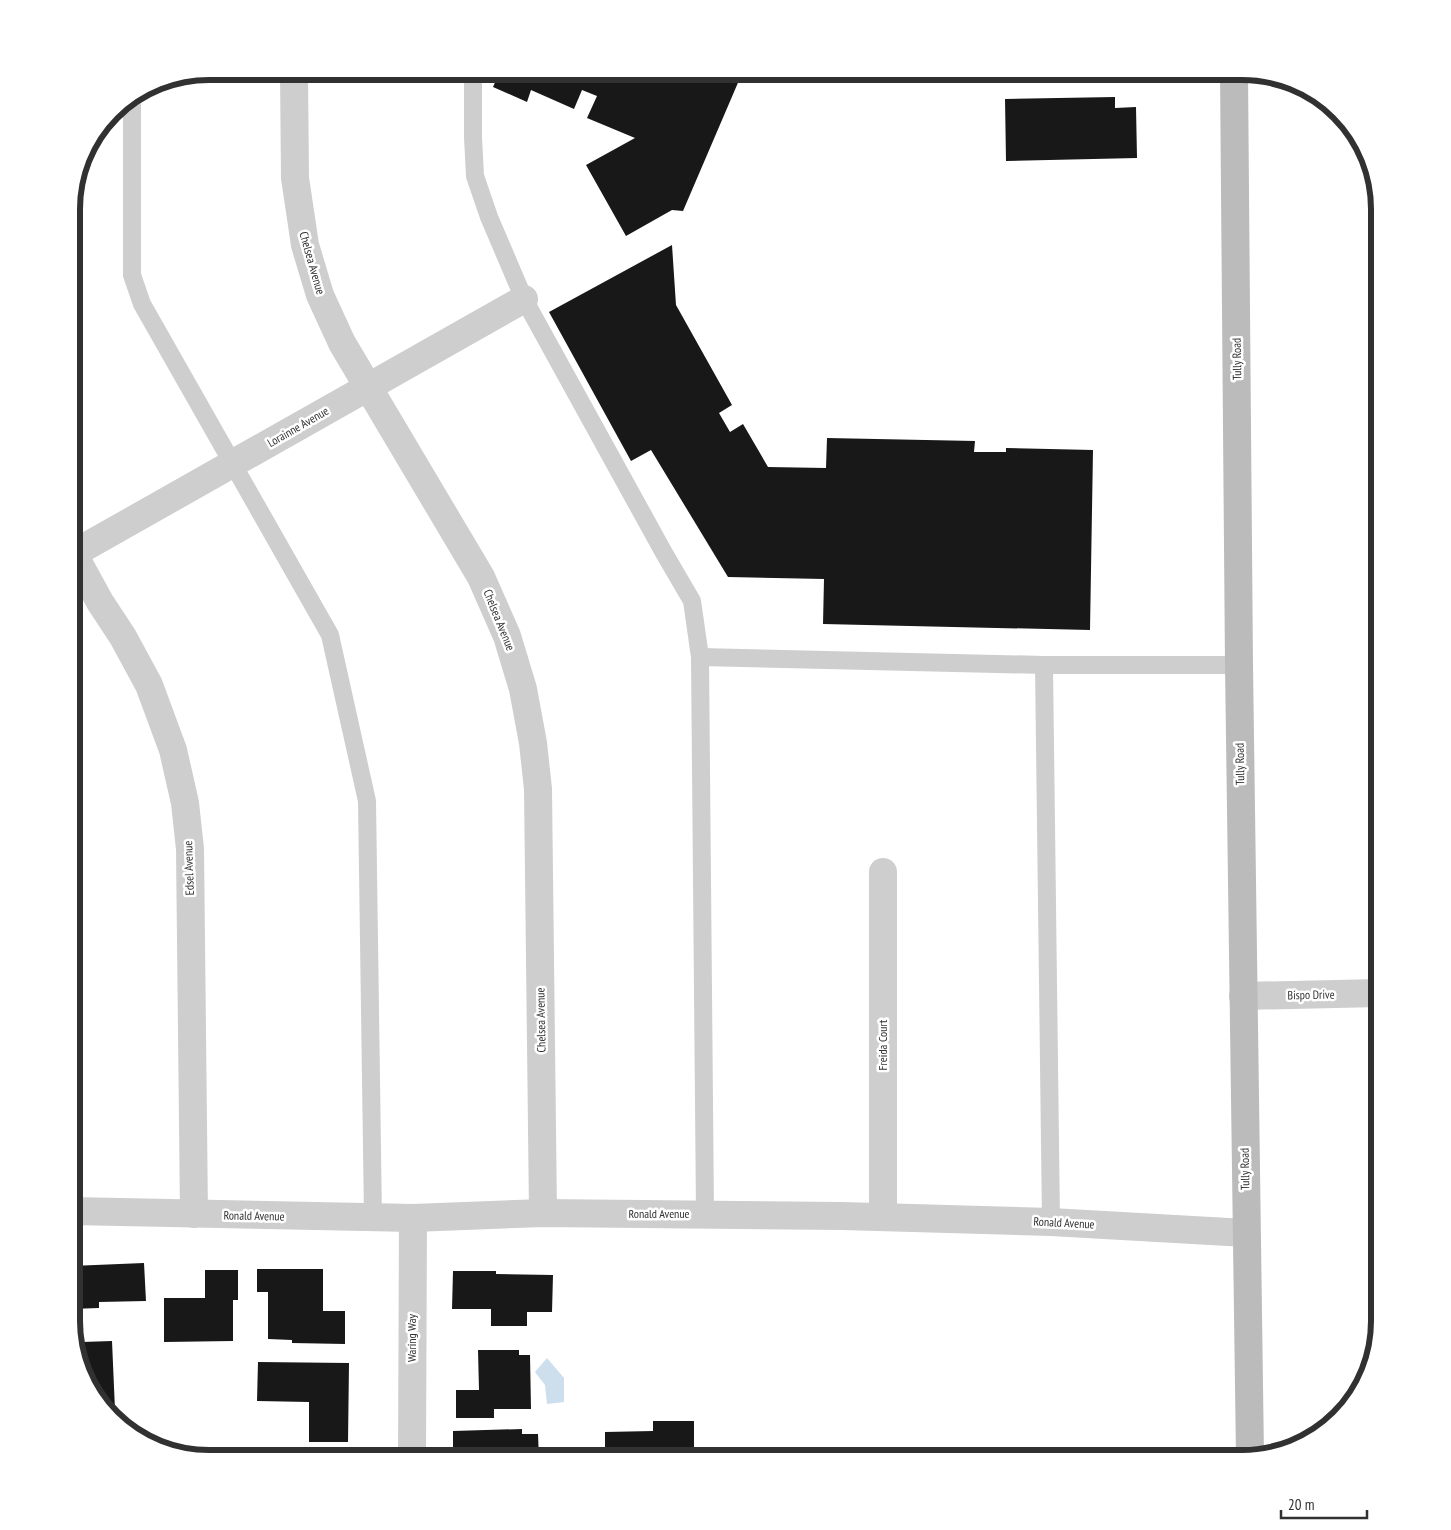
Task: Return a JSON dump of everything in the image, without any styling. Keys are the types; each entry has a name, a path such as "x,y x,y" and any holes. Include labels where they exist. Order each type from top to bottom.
{"main road":[{"name":"Tully Road","path":"1234,80 1239,665 1250,1450"}],"street":[{"name":"Chelsea Avenue","path":"294,80 295,178 305,245 324,303 342,343 367,387 481,577 507,636 523,689 533,744 538,789 543,1214"},
{"name":"Lorainne Avenue","path":"80,549 524,299"},
{"name":"Edsel Avenue","path":"80,567 123,637 149,685 173,750 185,803 190,850 194,1214"},
{"name":"Freida Court","path":"883,872 883,1217"},
{"name":"Bispo Drive","path":"1243,996 1371,994"},
{"name":"Ronald Avenue","path":"80,1211 373,1218 543,1214 883,1217 1051,1222 1246,1232"},
{"name":"Waring Way","path":"412,1450 413,1218"}],"lane":[{"path":"472,80 475,176 489,217 524,299 692,601 700,658 705,1214"},
{"path":"132,106 132,275 142,304 330,634 367,801 373,1218"},
{"path":"700,658 1044,665 1239,665"},
{"path":"1044,665 1051,1222"}],"water":[{"path":"547,1358 564,1378 564,1402 547,1404 545,1385 535,1372"}],"building":[{"path":"496,80 739,80 683,211 672,210 626,236 586,165 635,138 587,118 597,96 582,90 574,109 531,90 527,102 493,87"},
{"path":"1115,97 1115,108 1136,107 1137,158 1006,161 1005,99"},
{"path":"672,245 676,305 732,405 719,413 730,432 743,424 768,467 826,468 827,438 975,441 974,452 1006,452 1006,448 1093,450 1090,630 823,624 824,579 728,577 651,450 631,461 549,312"},
{"path":"144,1263 146,1301 99,1302 99,1308 80,1309 80,1266"},
{"path":"257,1269 323,1269 323,1311 345,1311 345,1344 292,1343 292,1340 268,1339 268,1292 257,1292"},
{"path":"205,1270 238,1270 238,1300 233,1300 233,1341 164,1342 164,1298 205,1298"},
{"path":"453,1271 496,1271 496,1274 553,1275 552,1312 527,1312 527,1326 491,1326 491,1309 452,1309"},
{"path":"112,1341 115,1409 97,1385 87,1362 82,1342"},
{"path":"478,1350 519,1350 519,1355 530,1355 531,1409 494,1409 494,1418 456,1418 456,1390 479,1390"},
{"path":"258,1362 349,1363 348,1442 309,1442 309,1402 257,1401"},
{"path":"653,1421 694,1421 694,1450 605,1450 605,1432 653,1431"},
{"path":"522,1429 522,1434 538,1434 539,1450 453,1450 453,1431"}]}
